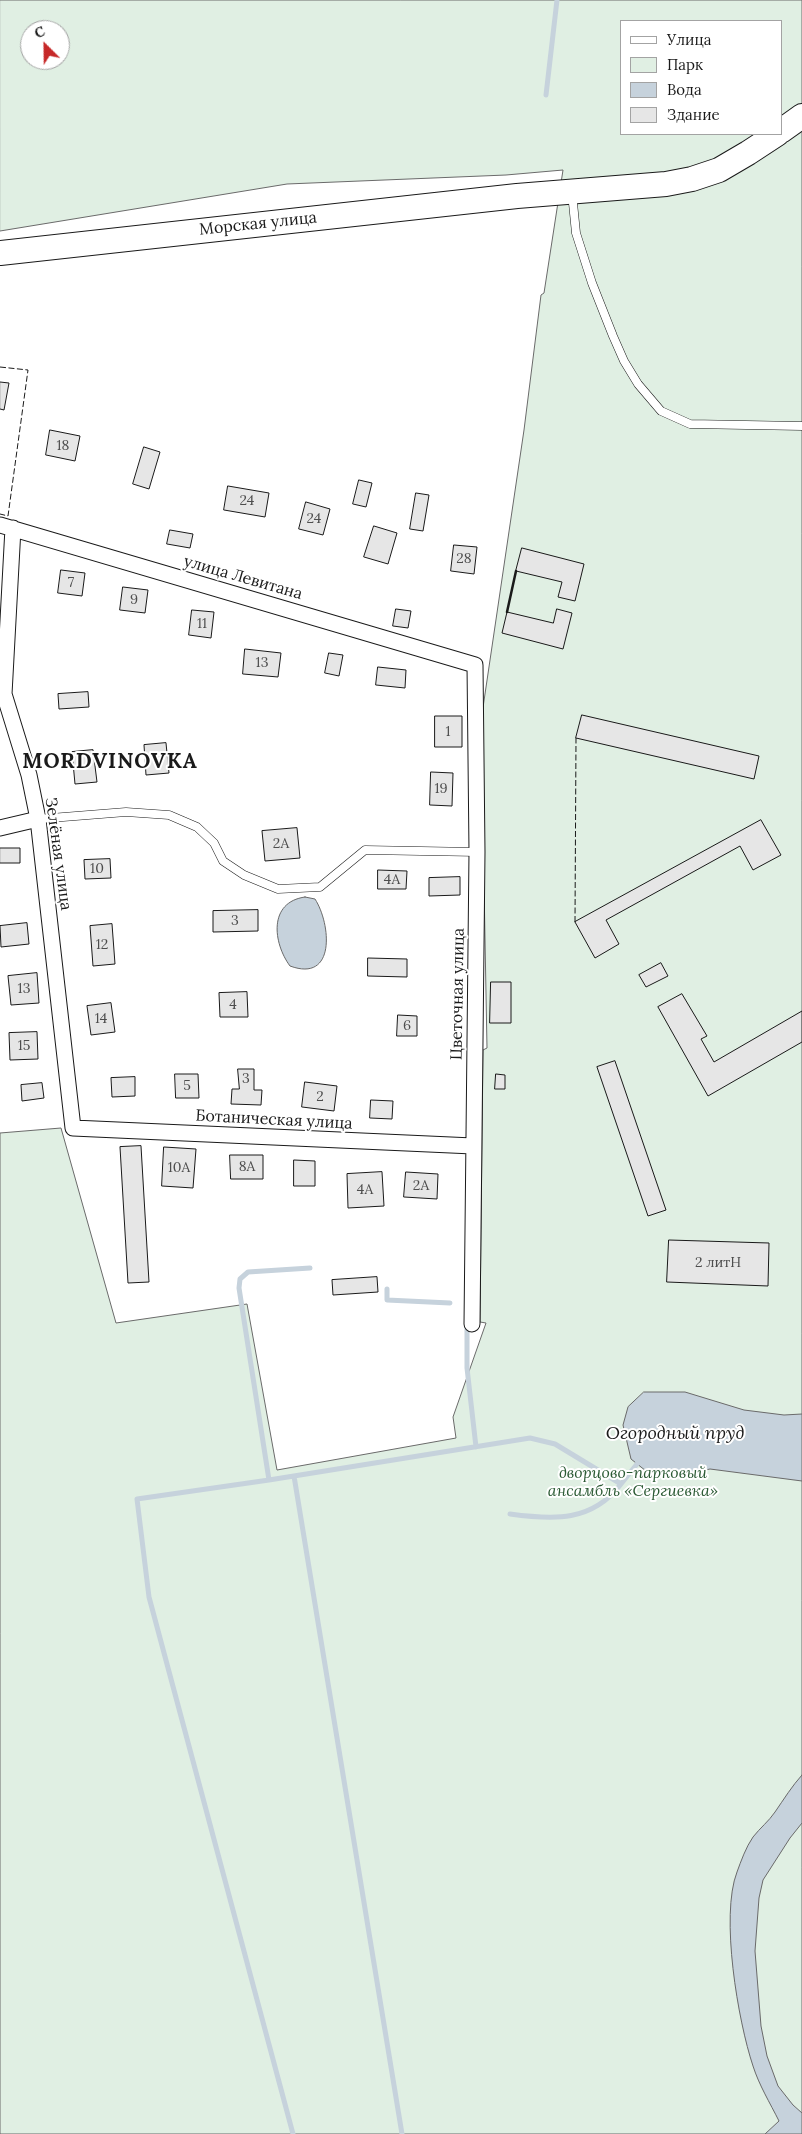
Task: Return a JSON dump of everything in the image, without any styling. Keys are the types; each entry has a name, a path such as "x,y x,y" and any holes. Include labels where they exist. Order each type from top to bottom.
{"main road":[{"path":"782,130 802,116"},
{"name":"Морская улица","path":"0,253 516,196 666,184 719,170 775,135"}],"street":[{"name":"улица Левитана","path":"7,527 475,665"},
{"name":"Зелёная улица","path":"7,527 2,694 28,775 38,819 73,1128"},
{"name":"Цветочная улица","path":"472,1324 477,852 475,665"},
{"path":"0,828 38,819"},
{"name":"Ботаническая улица","path":"73,1128 473,1146"}],"lane":[{"path":"572,191 576,233 592,283 613,336 624,361 638,384 660,411 690,424 802,426"},
{"path":"38,819 126,812 169,815 197,827 214,844 223,861 244,875 278,889 320,887 365,850 477,852"}],"green space":[{"name":"дворцово-парковый ансамбль «Сергиевка»","path":"0,0 802,0 802,2134 0,2134 0,1133 61,1128 116,1323 247,1304 277,1470 456,1438 453,1417 486,1323 480,1322 483,1050 487,1048 481,721 524,430 541,295 544,293 563,170 506,175 287,184 0,231"}],"water":[{"path":"305,897 315,899 320,910 324,922 326,948 322,959 316,966 305,969 290,966 284,957 280,946 277,925 285,907 293,900"},
{"name":"Огородный пруд","path":"644,1392 685,1392 744,1410 784,1415 802,1414 802,1481 710,1469 675,1477 646,1471 631,1459 623,1425 628,1407"},
{"path":"802,1775 802,1823 763,1880 759,1898 755,1951 761,2026 767,2056 778,2086 802,2113 802,2134 765,2134 779,2121 755,2073 742,2023 733,1969 730,1915 732,1891 737,1872 750,1841 773,1815"}],"building":[{"path":"0,382 9,383 4,410 0,409"},
{"path":"50,430 80,436 75,461 46,455"},
{"path":"144,447 160,452 149,489 133,484"},
{"path":"359,480 372,483 366,507 353,504"},
{"path":"228,486 269,493 265,517 224,510"},
{"path":"416,493 429,495 423,531 410,529"},
{"path":"306,502 330,509 323,535 299,529"},
{"path":"374,526 397,533 388,564 364,557"},
{"path":"170,530 193,534 190,548 167,544"},
{"path":"454,545 477,547 474,574 451,571"},
{"path":"522,548 584,564 575,601 558,597 562,582 516,571"},
{"path":"61,570 85,573 82,596 58,593"},
{"path":"123,587 148,590 145,613 120,610"},
{"path":"396,609 411,611 408,628 393,626"},
{"path":"557,609 572,613 563,649 502,633 507,612 553,623"},
{"path":"192,610 214,612 211,638 189,635"},
{"path":"245,649 281,653 278,677 243,674"},
{"path":"329,653 343,655 339,676 325,673"},
{"path":"378,667 406,670 405,688 376,685"},
{"path":"88,692 89,707 59,709 58,694"},
{"path":"582,715 759,756 754,779 576,738"},
{"path":"435,716 462,716 462,747 435,747"},
{"path":"166,743 169,773 146,775 144,745"},
{"path":"93,750 97,782 75,784 72,752"},
{"path":"431,772 453,773 452,806 430,805"},
{"path":"761,820 781,855 753,870 740,846 606,920 619,944 595,958 575,922"},
{"path":"297,828 300,858 265,861 262,831"},
{"path":"0,848 20,848 20,863 0,863"},
{"path":"110,859 111,878 85,879 84,860"},
{"path":"378,870 407,871 406,889 378,889"},
{"path":"460,877 460,895 429,896 429,878"},
{"path":"258,910 258,931 213,932 213,911"},
{"path":"27,923 29,944 1,947 0,926"},
{"path":"112,924 115,964 93,966 90,926"},
{"path":"368,958 407,959 407,977 368,976"},
{"path":"661,963 668,976 646,987 639,975"},
{"path":"37,973 39,1003 11,1005 8,976"},
{"path":"491,982 511,982 511,1023 490,1023"},
{"path":"247,992 248,1017 220,1017 219,993"},
{"path":"682,994 707,1036 701,1039 714,1062 802,1011 802,1042 708,1096 658,1007"},
{"path":"111,1003 115,1032 91,1035 87,1006"},
{"path":"398,1015 417,1016 417,1036 397,1036"},
{"path":"37,1032 38,1059 10,1060 9,1033"},
{"path":"615,1061 666,1210 648,1216 597,1067"},
{"path":"238,1069 254,1069 254,1090 262,1090 261,1105 231,1104 232,1089 239,1089"},
{"path":"175,1074 198,1074 199,1098 176,1098"},
{"path":"496,1074 505,1075 505,1089 495,1089"},
{"path":"135,1077 135,1096 112,1097 111,1078"},
{"path":"305,1082 337,1086 334,1111 302,1107"},
{"path":"42,1083 44,1098 22,1101 21,1085"},
{"path":"371,1100 393,1101 392,1119 370,1118"},
{"path":"141,1146 149,1282 128,1283 120,1147"},
{"path":"164,1147 196,1149 193,1188 162,1186"},
{"path":"230,1155 263,1155 263,1179 231,1179"},
{"path":"294,1160 315,1161 315,1186 294,1186"},
{"path":"382,1172 384,1206 348,1208 347,1174"},
{"path":"406,1172 438,1174 437,1199 404,1197"},
{"path":"669,1240 769,1243 768,1286 667,1282"},
{"path":"377,1277 378,1292 333,1295 332,1280"}],"waterway":[{"path":"546,95 557,0"},
{"path":"310,1268 248,1272 240,1279 239,1288 269,1480 530,1438 555,1444 621,1484 637,1464"},
{"path":"387,1289 387,1300 450,1303"},
{"path":"467,1323 467,1368 476,1447"},
{"path":"294,1476 402,2134"},
{"path":"269,1480 137,1499 149,1597 293,2134"},
{"path":"510,1514 542,1517 571,1516 598,1506 621,1484"}],"fence":[{"path":"0,367 28,370 8,516 0,514"},
{"path":"575,922 576,738"}],"wall":[{"path":"507,612 516,571"}],"district":[{"name":"MORDVINOVKA","path":"110,762"}]}
